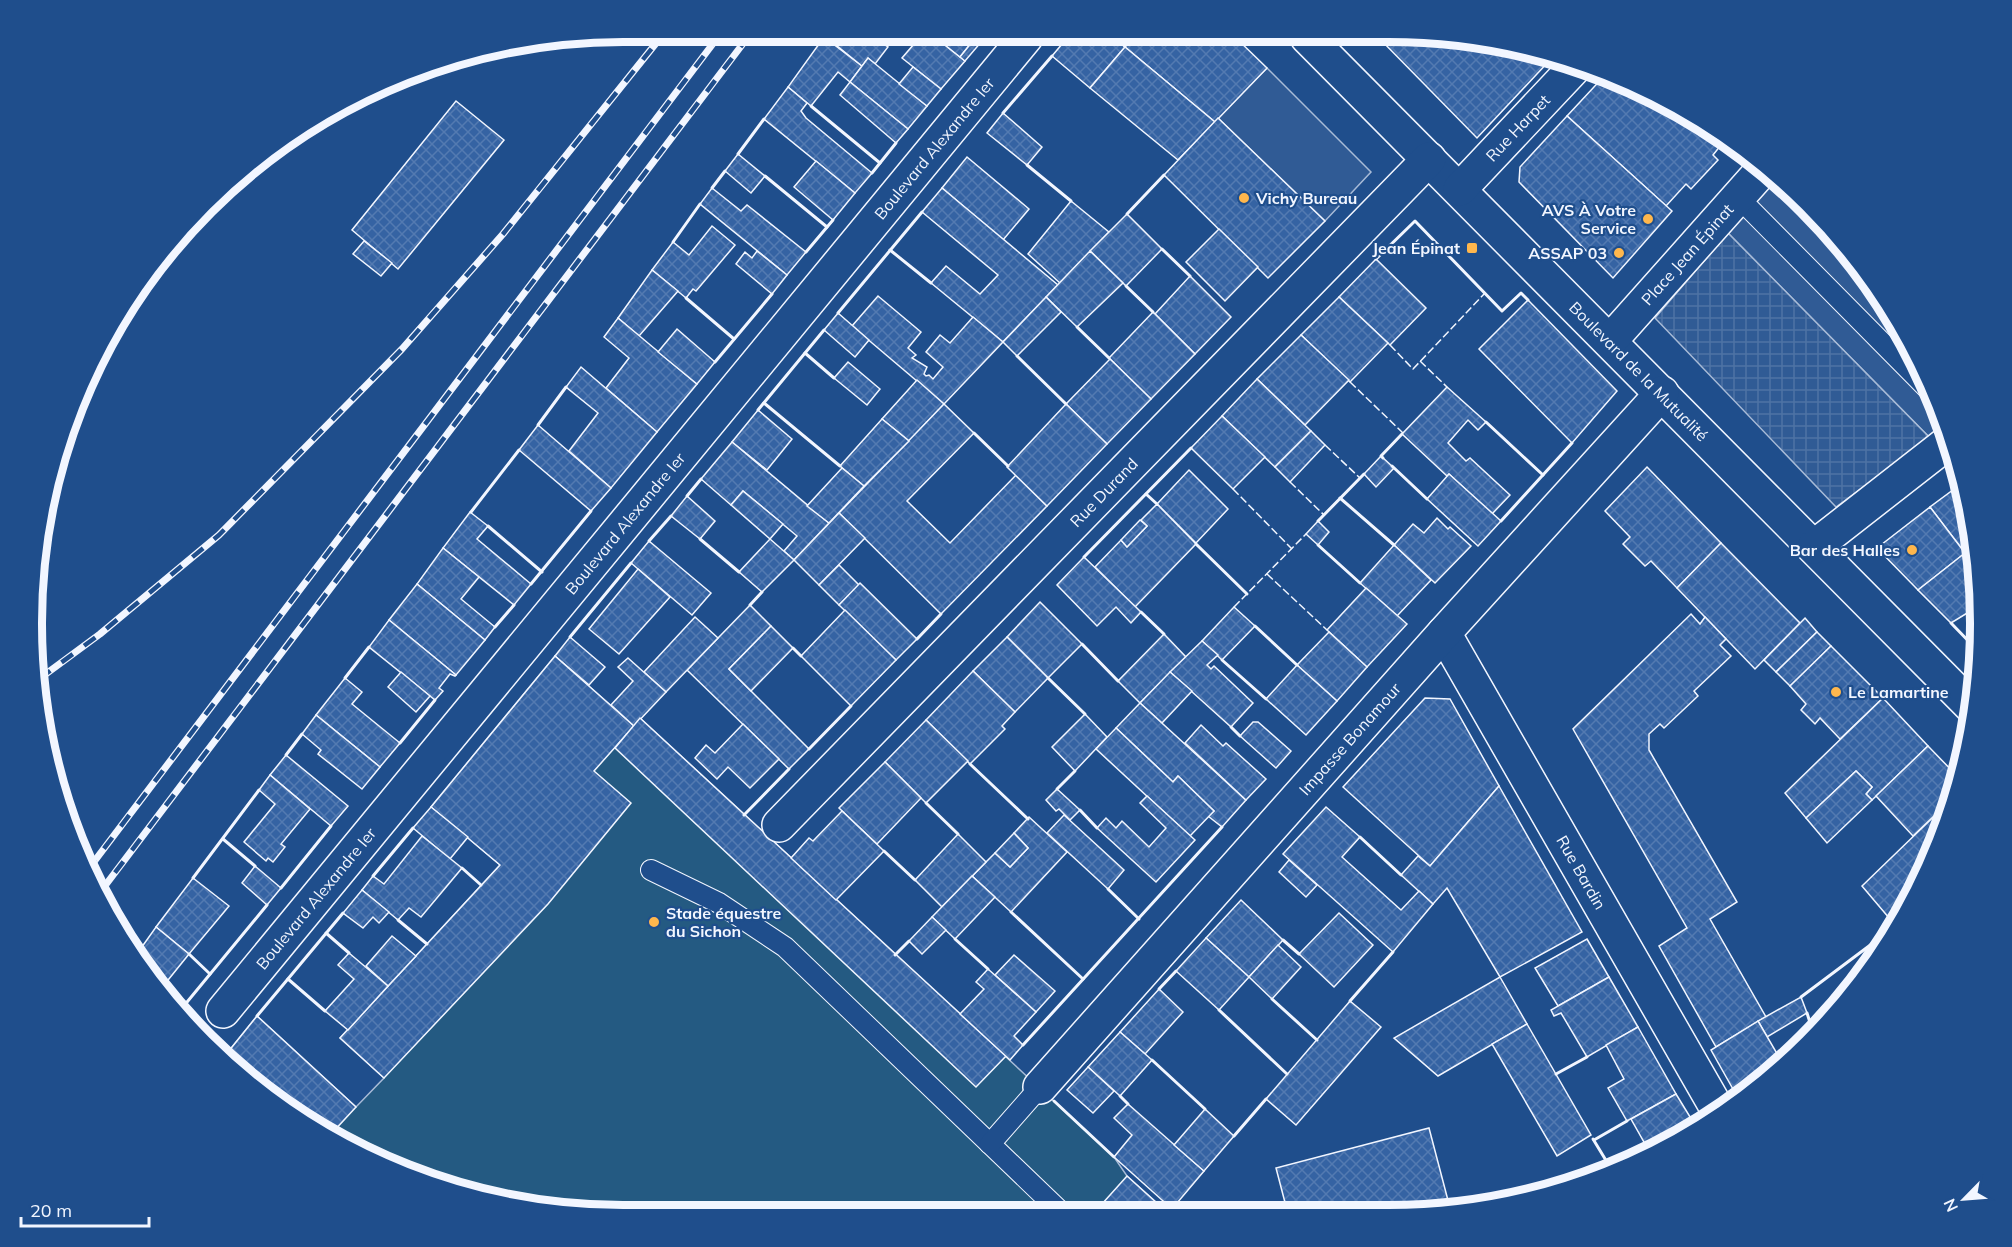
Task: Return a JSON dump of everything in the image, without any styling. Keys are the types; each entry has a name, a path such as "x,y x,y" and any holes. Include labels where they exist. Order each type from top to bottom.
{"street":[{"name":"Boulevard Alexandre Ier","path":"223,1011 1022,42"},
{"name":"Boulevard de la Mutualité","path":"1312,42 1965,700"},
{"name":"Rue Harpet","path":"1460,189 1571,72"},
{"name":"Rue Durand","path":"779,825 1428,159"},
{"name":"Place Jean Épinat","path":"1610,341 1758,175"},
{"name":"Impasse Bonamour","path":"1040,1087 1444,633 1662,393"},
{"path":"1814,547 1942,447"},
{"name":"Rue Bardin","path":"1444,633 1715,1105"}],"lane":[{"path":"1738,197 1914,375"},
{"path":"651,870 719,903 785,947 1054,1205"},
{"path":"990,1144 1040,1087"}],"shaded area":[{"path":"1267,68 1371,172 1325,221 1218,118"},
{"path":"1770,185 1800,212 1826,240 1872,300 1910,366 1937,432 1930,438 1728,233"},
{"path":"1728,233 1930,438 1836,507 1655,318"},
{"name":"Stade équestre du Sichon","path":"555,656 634,726 640,718 1114,1157 1127,1176 1159,1205 585,1204 510,1194 437,1174 401,1161 333,1127 300,1107 229,1051 257,1016 356,1107 384,1078 340,1038 500,865 431,807"}],"building":[{"path":"820,42 831,42 862,66 850,82 838,72 811,106 788,87"},
{"path":"832,42 882,42 888,47 875,64 868,58 862,66"},
{"path":"916,42 941,42 965,61 941,89 902,58"},
{"path":"941,42 972,42 960,57"},
{"path":"972,42 981,42 965,61 960,57"},
{"path":"1064,42 1119,42 1125,47 1090,88 1052,56"},
{"path":"1119,42 1130,42 1125,47"},
{"path":"1130,42 1240,42 1267,68 1215,122 1125,47"},
{"path":"1383,42 1464,47 1502,53 1546,64 1477,138"},
{"path":"1125,47 1215,122 1178,160 1090,88"},
{"path":"868,58 927,106 908,129 850,82"},
{"path":"913,67 941,89 927,106 899,84"},
{"path":"850,82 908,129 896,143 840,95"},
{"path":"1599,82 1646,102 1712,140 1720,146 1713,155 1718,160 1691,189 1686,184 1666,206 1567,116"},
{"path":"788,87 807,103 801,111 806,118 872,173 855,193 764,119"},
{"path":"456,101 504,140 398,269 352,230"},
{"path":"1003,113 1042,147 1027,165 987,133"},
{"path":"1567,116 1672,211 1613,278 1519,182 1520,167"},
{"name":"Vichy Bureau","path":"1218,118 1325,221 1268,278 1164,175"},
{"path":"738,154 765,176 751,193 725,171"},
{"path":"967,157 1029,209 1003,240 942,188"},
{"path":"816,161 855,193 833,220 794,187"},
{"path":"712,188 741,211 747,205 806,252 787,275 700,204"},
{"path":"942,188 1058,285 1003,342 931,283 946,266 980,294 998,275 922,212"},
{"path":"1071,201 1109,232 1060,283 1028,254"},
{"path":"1127,214 1162,249 1126,286 1090,251"},
{"path":"712,226 735,245 696,291 693,289 686,298 652,270 673,242 689,255"},
{"path":"1219,229 1258,267 1225,301 1186,262"},
{"path":"364,241 392,263 381,276 353,254"},
{"path":"757,251 787,275 772,294 736,264 745,252 752,258"},
{"path":"1090,251 1123,283 1077,327 1046,297"},
{"path":"1376,259 1426,308 1390,345 1339,297"},
{"path":"652,270 678,291 639,336 618,318"},
{"path":"1190,276 1231,317 1195,354 1155,314"},
{"path":"878,296 921,332 908,348 916,355 912,358 927,367 924,374 933,379 943,367 926,352 940,335 950,343 973,317 1003,342 944,404 852,326"},
{"path":"1046,297 1061,312 1017,356 1003,342"},
{"path":"1339,297 1388,343 1350,382 1301,335"},
{"path":"1528,300 1617,391 1572,443 1479,349"},
{"path":"1153,312 1195,354 1151,399 1109,358"},
{"path":"838,313 869,340 855,357 824,330"},
{"path":"618,318 697,384 657,432 606,388 629,358 604,337"},
{"path":"677,329 715,362 697,384 658,352"},
{"path":"1301,335 1349,380 1305,425 1257,379"},
{"path":"1110,359 1151,399 1107,444 1066,404"},
{"path":"848,362 880,389 867,405 834,378"},
{"path":"581,367 657,432 611,488 569,451 598,413 566,387"},
{"path":"1257,379 1311,431 1275,467 1222,416"},
{"path":"917,380 944,404 909,441 882,419"},
{"path":"1447,387 1486,422 1478,430 1468,420 1448,443 1466,461 1470,458 1510,495 1492,514 1402,434"},
{"path":"944,404 974,433 907,501 950,543 1016,475 1047,506 941,614 839,513"},
{"path":"1066,404 1107,444 1047,506 1007,467"},
{"path":"758,410 792,439 767,470 732,442"},
{"path":"1222,416 1265,457 1233,489 1191,448"},
{"path":"882,419 909,441 864,486 840,466"},
{"path":"538,425 611,488 591,511 519,450"},
{"path":"1311,431 1325,445 1290,482 1275,467"},
{"path":"732,442 829,523 794,560 784,551 797,536 743,491 731,505 701,479"},
{"path":"1381,456 1394,468 1376,487 1364,474"},
{"path":"1647,467 1721,543 1677,588 1651,561 1645,566 1623,544 1630,537 1605,511"},
{"path":"842,468 864,486 829,523 807,506"},
{"path":"1189,470 1228,509 1196,543 1157,504"},
{"path":"1449,474 1501,521 1478,546 1427,499"},
{"path":"1954,489 1965,553 1930,507"},
{"path":"743,491 783,524 770,539 731,505"},
{"path":"687,496 715,521 700,539 671,516"},
{"path":"1157,504 1196,544 1135,607 1095,567 1121,540 1127,547 1147,526 1141,520"},
{"path":"1930,507 1965,553 1918,590 1877,548"},
{"path":"470,512 488,526 477,539 531,584 514,605 443,548"},
{"path":"839,513 865,538 819,585 794,560"},
{"path":"1437,518 1471,546 1435,583 1394,545 1413,524 1424,533"},
{"path":"1140,520 1147,526 1127,547 1121,540"},
{"path":"1318,521 1329,532 1318,545 1306,534"},
{"path":"770,539 794,560 762,592 739,572"},
{"path":"649,541 711,593 692,615 631,563"},
{"path":"1721,543 1800,623 1755,669 1677,588"},
{"path":"1394,545 1431,580 1397,616 1360,583"},
{"path":"443,548 479,577 461,599 495,627 485,640 417,584"},
{"path":"1966,554 1970,612 1951,623 1918,590"},
{"path":"1084,557 1141,612 1131,623 1116,607 1097,626 1057,585"},
{"path":"839,565 859,585 839,605 819,585"},
{"path":"638,569 670,597 619,654 589,629"},
{"path":"860,583 917,639 896,660 839,605"},
{"path":"417,584 485,640 456,675 389,620"},
{"path":"1366,588 1407,624 1367,667 1327,630"},
{"path":"1040,602 1082,644 1048,678 1007,637"},
{"path":"750,605 771,626 729,669 809,749 789,769 687,670"},
{"path":"1234,607 1255,626 1222,660 1202,641"},
{"path":"845,610 896,660 851,706 801,656"},
{"path":"1691,614 1700,624 1705,617 1726,639 1720,645 1731,656 1694,691 1698,696 1664,728 1660,724 1649,734 1649,750 1737,902 1710,919 1766,1017 1716,1047 1659,946 1687,928 1573,729"},
{"path":"695,617 718,638 666,692 644,672"},
{"path":"1805,618 1817,632 1776,672 1764,660"},
{"path":"389,620 456,675 450,674 439,688 443,691 435,700 369,647"},
{"path":"771,626 793,648 751,691 729,669"},
{"path":"1329,632 1367,667 1337,701 1297,665"},
{"path":"1817,632 1831,646 1790,686 1776,672"},
{"path":"1164,634 1186,657 1140,703 1118,681"},
{"path":"570,637 605,667 589,685 555,656"},
{"path":"1007,637 1048,678 1015,712 973,671"},
{"path":"1202,641 1218,655 1207,665 1211,669 1214,666 1253,703 1231,727 1170,672"},
{"name":"Le Lamartine","path":"1831,646 1883,698 1840,739 1820,718 1815,724 1801,710 1806,704 1790,686"},
{"path":"555,656 634,726 594,771 631,803 548,904 384,1078 340,1038 500,865 431,807"},
{"path":"628,658 666,692 634,726 611,705 633,681 618,667"},
{"path":"1297,665 1337,701 1306,735 1266,699"},
{"path":"973,671 1015,712 1002,726 1005,729 970,764 926,720"},
{"path":"401,672 430,696 416,712 388,687"},
{"path":"1170,672 1192,691 1162,723 1140,703"},
{"path":"345,678 362,692 352,704 400,743 380,767 316,715"},
{"path":"1425,698 1450,699 1499,786 1430,866 1343,787"},
{"path":"1883,698 1928,746 1872,800 1866,794 1872,787 1856,771 1806,818 1785,793"},
{"path":"1140,703 1246,800 1222,827 1208,816 1214,811 1178,776 1173,782 1116,728"},
{"path":"1085,714 1107,737 1075,771 1052,747"},
{"path":"316,715 380,767 362,789 318,754 321,750 302,734"},
{"path":"640,718 1006,1056 976,1087 615,748"},
{"path":"926,720 968,761 926,803 885,762"},
{"path":"1253,722 1258,722 1291,751 1276,768 1240,736"},
{"path":"743,724 779,759 750,788 728,767 717,779 695,758 706,745 715,753"},
{"path":"1201,725 1223,746 1226,743 1266,779 1246,800 1185,743"},
{"path":"1116,728 1173,782 1178,776 1214,811 1190,836 1096,749"},
{"path":"1928,746 1951,770 1938,812 1913,836 1876,796"},
{"path":"286,755 348,806 331,826 270,775"},
{"path":"885,762 921,798 877,844 839,808"},
{"path":"1856,771 1872,787 1866,794 1872,800 1827,843 1806,818"},
{"path":"270,775 310,809 281,844 285,847 273,862 268,858 266,861 244,842 275,804 259,790"},
{"path":"1499,786 1582,932 1500,977 1447,888 1433,904 1401,875 1418,856 1430,866"},
{"path":"1057,789 1080,810 1070,820 1059,809 1056,811 1046,800"},
{"path":"1147,796 1195,840 1156,882 1097,828 1106,818 1116,828 1122,821 1149,847 1166,828 1140,803"},
{"path":"431,807 468,837 450,859 413,828"},
{"path":"1326,807 1360,837 1342,857 1401,910 1419,891 1433,904 1393,952 1283,854"},
{"path":"842,811 884,851 836,900 791,858 809,838 813,841"},
{"path":"1938,812 1910,881 1889,918 1862,886"},
{"path":"1064,815 1124,870 1108,889 1047,833"},
{"path":"1029,817 1067,852 1011,912 972,876 995,853 1010,867 1028,848 1014,833"},
{"path":"1014,833 1028,848 1010,867 995,853"},
{"path":"958,834 986,862 942,907 915,880"},
{"path":"422,836 462,868 421,917 409,908 398,920 362,890 373,876 384,884"},
{"path":"1289,860 1317,885 1306,897 1279,872"},
{"path":"255,866 281,888 267,905 242,883"},
{"path":"972,876 995,897 955,939 932,917"},
{"path":"193,878 229,906 189,954 156,927"},
{"path":"362,890 389,912 379,923 373,917 363,928 343,913"},
{"path":"1241,900 1283,940 1249,977 1206,938"},
{"path":"1339,913 1373,945 1334,987 1299,954"},
{"path":"932,917 946,930 922,954 909,941"},
{"path":"156,927 189,954 166,982 141,948"},
{"path":"392,936 416,956 388,986 366,966"},
{"path":"1206,938 1249,977 1219,1010 1176,971"},
{"path":"1587,939 1609,977 1558,1006 1535,968"},
{"path":"1278,945 1301,967 1272,999 1249,977"},
{"path":"349,953 388,986 348,1030 325,1011 354,979 338,965"},
{"path":"1014,955 1055,991 1036,1012 995,975"},
{"path":"988,969 1036,1012 1014,1036 1023,1045 1010,1060 960,1014 984,989 976,982"},
{"path":"1500,977 1527,1024 1438,1076 1394,1038"},
{"path":"1609,977 1638,1027 1587,1057 1561,1013 1554,1016 1551,1010"},
{"path":"1159,989 1183,1012 1145,1054 1120,1032"},
{"path":"1801,997 1807,1013 1767,1037 1758,1021"},
{"path":"1350,1001 1381,1027 1296,1125 1266,1099"},
{"path":"257,1016 356,1107 336,1129 300,1107 229,1051"},
{"path":"1758,1021 1778,1055 1734,1091 1711,1050"},
{"path":"1527,1024 1591,1135 1557,1156 1492,1044"},
{"path":"1638,1027 1676,1094 1627,1121 1608,1088 1624,1079 1606,1045"},
{"path":"1120,1032 1152,1060 1120,1096 1088,1067"},
{"path":"1088,1067 1114,1091 1093,1113 1067,1090"},
{"path":"1676,1094 1692,1119 1646,1145 1631,1119"},
{"path":"1128,1104 1204,1171 1175,1205 1168,1205 1114,1157 1132,1135 1114,1118"},
{"path":"1205,1109 1234,1136 1204,1171 1174,1145"},
{"path":"1429,1128 1448,1202 1388,1205 1286,1205 1276,1168"},
{"path":"1127,1176 1159,1205 1103,1205"}],"railway":[{"path":"44,675 100,634 219,535 402,349 503,234 657,42"},
{"path":"94,862 714,42"},
{"path":"105,886 744,42"}],"fence":[{"path":"1390,345 1413,369 1485,293"},
{"path":"1420,361 1447,387"},
{"path":"1350,382 1403,433"},
{"path":"1325,445 1360,478"},
{"path":"1290,482 1324,515"},
{"path":"1233,489 1292,549"},
{"path":"1234,607 1306,534"},
{"path":"1267,574 1327,630"}],"wall":[{"path":"1003,113 1052,56"},
{"path":"811,106 880,163"},
{"path":"738,154 764,119"},
{"path":"872,173 896,143"},
{"path":"1027,165 1071,201"},
{"path":"712,188 725,171"},
{"path":"1127,214 1164,175"},
{"path":"765,176 827,227"},
{"path":"673,242 700,204"},
{"path":"838,313 922,212"},
{"path":"806,252 833,220"},
{"path":"1376,259 1415,221 1502,311 1521,293 1528,300"},
{"path":"1162,249 1190,276"},
{"path":"890,250 931,283"},
{"path":"1126,286 1153,312"},
{"path":"715,362 772,294"},
{"path":"686,298 734,339"},
{"path":"1077,327 1109,358"},
{"path":"758,410 824,330"},
{"path":"805,353 834,378"},
{"path":"1017,356 1066,404"},
{"path":"538,425 566,387"},
{"path":"764,403 840,466"},
{"path":"1486,422 1543,475"},
{"path":"974,433 1008,466"},
{"path":"1383,458 1381,456 1402,434"},
{"path":"1501,521 1572,443"},
{"path":"1084,557 1191,448"},
{"path":"471,512 519,450"},
{"path":"1392,466 1427,499"},
{"path":"1318,521 1364,474"},
{"path":"687,496 701,479"},
{"path":"1146,494 1157,504"},
{"path":"1340,498 1394,545"},
{"path":"531,584 591,511"},
{"path":"649,541 671,516"},
{"path":"488,526 542,572"},
{"path":"700,539 739,572"},
{"path":"1196,544 1247,594"},
{"path":"1318,545 1360,583"},
{"path":"570,637 631,563"},
{"path":"750,605 762,592"},
{"path":"495,627 514,605"},
{"path":"1141,612 1164,634"},
{"path":"917,639 941,614"},
{"path":"1951,623 1970,642"},
{"path":"1255,626 1297,665"},
{"path":"1082,644 1118,681"},
{"path":"345,678 369,647"},
{"path":"793,648 801,656"},
{"path":"1222,660 1266,699"},
{"path":"1048,678 1085,714"},
{"path":"400,743 435,700"},
{"path":"809,749 851,706"},
{"path":"1231,727 1240,736"},
{"path":"286,755 302,734"},
{"path":"970,764 1028,819"},
{"path":"744,815 789,769"},
{"path":"1057,789 1075,771"},
{"path":"193,878 259,790"},
{"path":"926,803 958,834"},
{"path":"1080,810 1097,828"},
{"path":"281,888 331,826"},
{"path":"1023,1045 1222,827"},
{"path":"373,876 413,828"},
{"path":"1360,837 1401,875"},
{"path":"223,839 255,866"},
{"path":"884,851 915,880"},
{"path":"462,868 481,885"},
{"path":"1108,889 1139,919"},
{"path":"184,1005 267,905"},
{"path":"1011,912 1083,979"},
{"path":"257,1016 343,913"},
{"path":"398,920 427,944"},
{"path":"326,933 349,953"},
{"path":"955,939 988,969"},
{"path":"1283,940 1299,954"},
{"path":"895,955 909,941"},
{"path":"1801,997 1876,941"},
{"path":"1350,1001 1393,952"},
{"path":"189,954 210,974"},
{"path":"1159,989 1176,971"},
{"path":"288,979 325,1011"},
{"path":"1272,999 1317,1040"},
{"path":"1219,1010 1287,1074"},
{"path":"1807,1013 1810,1024"},
{"path":"1556,1074 1587,1057"},
{"path":"1152,1060 1205,1109"},
{"path":"1120,1096 1128,1104"},
{"path":"1234,1136 1266,1099"},
{"path":"1054,1101 1114,1157"},
{"path":"1594,1140 1627,1121"},
{"path":"1593,1139 1607,1162"}],"place":[{"name":"Vichy Bureau","path":"1244,198"},
{"name":"AVS À Votre Service","path":"1648,219"},
{"name":"Jean Épinat","path":"1472,248"},
{"name":"ASSAP 03","path":"1619,253"},
{"name":"Bar des Halles","path":"1912,550"},
{"name":"Le Lamartine","path":"1836,692"},
{"name":"Stade équestre du Sichon","path":"654,922"}]}
